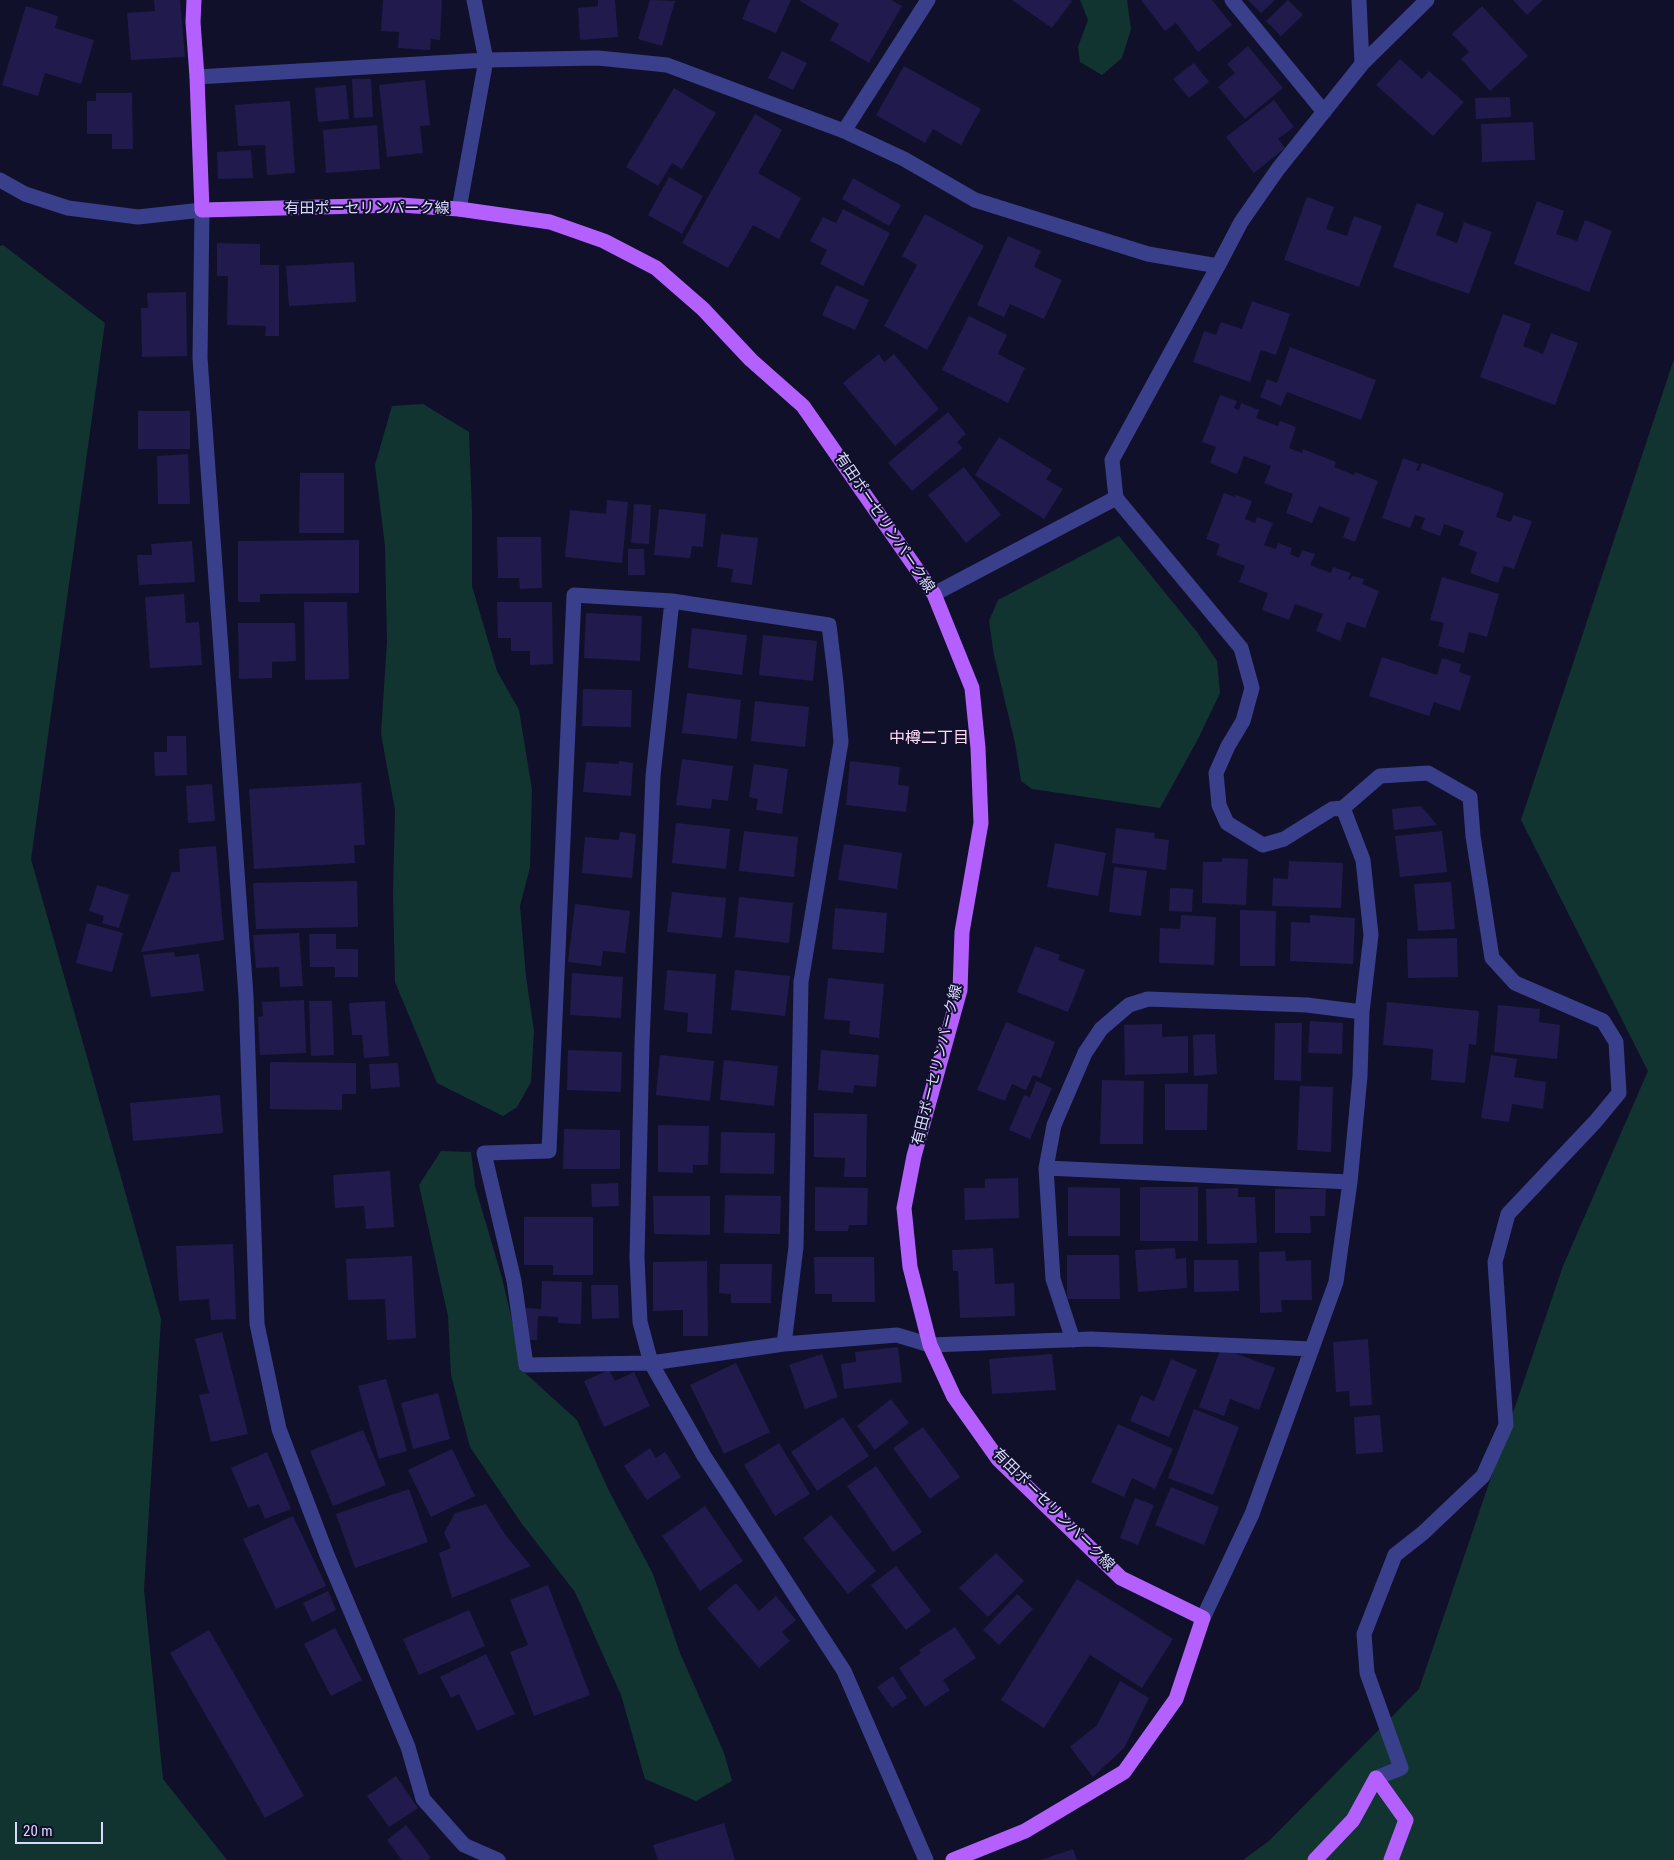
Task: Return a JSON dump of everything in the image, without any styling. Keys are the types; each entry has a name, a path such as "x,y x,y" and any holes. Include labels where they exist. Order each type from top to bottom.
{"main road":[{"path":"194,0 193,22 202,210"},
{"name":"有田ポーセリンパーク線","path":"202,210 400,206 458,209 550,222 604,241 656,268 703,309 751,360 804,406 934,594 972,688 978,748 981,823 962,932 960,990 914,1156 904,1208 910,1267 930,1345 954,1397 998,1459 1121,1578 1202,1618"},
{"path":"952,1860 1025,1831 1124,1772 1176,1699 1202,1618"},
{"path":"1315,1860 1353,1820 1376,1778 1406,1820 1391,1860"}],"street":[{"path":"458,209 486,60 474,0"},
{"path":"844,131 928,0"},
{"path":"1232,0 1324,112"},
{"path":"1359,0 1362,64"},
{"path":"1376,1778 1401,1768 1367,1673 1364,1634 1395,1555 1423,1533 1483,1476 1506,1425 1495,1262 1508,1214 1595,1122 1619,1093 1616,1042 1604,1021 1515,983 1492,958 1473,836 1470,797 1428,773 1380,776 1343,808 1332,809 1284,839 1263,845 1227,823 1219,805 1216,773 1228,746 1243,721 1252,688 1241,648 1116,498 1112,460 1242,222 1278,169 1362,64 1427,0"},
{"path":"197,77 486,60 598,58 667,65 844,131 904,159 975,200 1148,254 1218,266"},
{"path":"0,180 25,194 68,208 138,217 202,210 200,358 246,996 257,1324 279,1429 327,1555 408,1747 422,1799 464,1845 498,1860"},
{"path":"934,594 1116,498"},
{"path":"784,1344 796,1247 801,982 841,742 829,625 672,601 574,595 550,1151 484,1153 514,1281 526,1365 651,1363 784,1344 897,1335 930,1345 1091,1339 1312,1349"},
{"path":"672,601 653,776 642,1043 637,1258 640,1322 651,1363 704,1456 844,1672 926,1860"},
{"path":"1202,1618 1252,1514 1336,1282 1350,1182 1360,1076 1362,1012 1371,935 1363,860 1343,808"},
{"path":"1073,1340 1053,1279 1046,1168 1054,1125 1085,1053 1101,1029 1129,1005 1148,999 1307,1005 1362,1012"},
{"path":"1046,1168 1350,1182"}],"green space":[{"path":"1080,0 1127,0 1131,29 1122,58 1102,75 1080,62 1078,47 1088,20"},
{"path":"3,245 105,323 31,859 161,1319 144,1590 163,1779 227,1860 0,1860 0,246"},
{"path":"1674,359 1674,1860 1243,1860 1269,1841 1419,1689 1563,1266 1648,1071 1521,820"},
{"path":"423,404 469,432 472,586 497,671 519,710 532,790 530,867 520,906 526,977 534,1031 531,1082 517,1107 503,1116 437,1083 395,982 393,893 395,810 381,734 387,641 385,546 375,465 392,406"},
{"path":"1119,536 1197,632 1217,661 1220,693 1198,739 1160,808 1032,789 1021,781 1015,743 994,655 989,621 998,600"},
{"path":"441,1151 471,1152 475,1186 502,1278 524,1372 577,1420 608,1489 653,1574 680,1653 724,1753 732,1781 696,1801 645,1779 621,1695 575,1592 522,1524 470,1447 451,1375 448,1316 419,1185"}],"building":[{"path":"154,0 180,0 185,57 131,60 127,13 155,11"},
{"path":"383,0 442,0 440,40 431,39 430,50 398,48 399,32 381,31"},
{"path":"598,0 615,0 618,37 580,40 578,8 598,6"},
{"path":"650,0 675,1 662,46 638,39"},
{"path":"750,0 791,0 776,33 742,19"},
{"path":"801,0 891,0 902,6 869,63 830,40 839,24"},
{"path":"1012,0 1070,0 1072,1 1052,28"},
{"path":"1141,0 1212,0 1232,25 1198,52 1176,23 1165,31"},
{"path":"1248,0 1275,0 1261,13"},
{"path":"1288,0 1303,15 1281,36 1266,21"},
{"path":"1513,0 1543,0 1527,15"},
{"path":"26,6 58,16 55,28 94,40 81,84 45,73 38,96 2,85"},
{"path":"1482,6 1528,56 1490,91 1461,59 1469,52 1452,34"},
{"path":"1248,46 1283,88 1245,119 1218,87 1235,73 1227,64"},
{"path":"782,51 807,63 793,90 768,78"},
{"path":"1400,59 1422,79 1429,71 1464,102 1433,136 1376,85"},
{"path":"1194,63 1209,82 1189,98 1173,79"},
{"path":"904,66 981,109 961,145 933,129 925,143 876,115"},
{"path":"352,79 371,79 373,117 354,118"},
{"path":"425,80 430,125 420,126 423,153 387,157 379,85"},
{"path":"346,85 349,119 318,122 315,88"},
{"path":"674,88 716,113 682,169 672,163 658,186 626,167"},
{"path":"96,93 132,93 133,149 112,149 112,134 87,134 87,101 96,101"},
{"path":"1510,97 1511,117 1476,119 1475,98"},
{"path":"1274,100 1294,127 1278,139 1285,148 1254,173 1226,137"},
{"path":"290,101 295,173 267,175 265,145 238,146 235,105"},
{"path":"755,114 782,130 758,173 801,198 779,239 753,225 728,268 682,243"},
{"path":"1533,122 1535,160 1482,162 1481,124"},
{"path":"377,125 380,169 326,173 323,130"},
{"path":"251,150 253,178 218,179 217,152"},
{"path":"669,177 703,196 682,234 648,215"},
{"path":"853,178 901,205 889,226 842,199"},
{"path":"1307,197 1334,207 1326,229 1347,236 1354,216 1382,226 1359,287 1284,260"},
{"path":"1537,201 1564,211 1556,234 1577,241 1585,220 1612,231 1589,292 1514,264"},
{"path":"1417,203 1444,213 1436,235 1457,243 1464,222 1492,232 1469,294 1393,267"},
{"path":"843,209 890,233 863,286 820,264 827,250 810,241 823,217 836,223"},
{"path":"925,214 984,246 927,350 884,326 917,265 902,256"},
{"path":"1008,236 1041,251 1034,267 1062,280 1044,319 1010,304 1004,317 977,305"},
{"path":"217,243 260,244 260,265 279,265 279,336 265,336 266,326 227,325 228,276 217,276"},
{"path":"354,262 356,302 289,306 286,266"},
{"path":"836,285 869,300 855,330 822,315"},
{"path":"186,292 187,356 142,357 141,308 148,308 147,293"},
{"path":"1252,301 1290,314 1276,355 1261,350 1250,382 1193,362 1204,331 1216,335 1221,322 1242,329"},
{"path":"1503,314 1531,324 1523,346 1543,354 1551,333 1578,343 1555,405 1480,377"},
{"path":"969,316 1007,335 998,354 1025,368 1008,403 942,370"},
{"path":"1290,347 1376,380 1361,420 1287,392 1281,406 1260,397 1267,379 1277,383"},
{"path":"879,354 884,362 894,354 939,409 895,446 843,383"},
{"path":"1220,395 1237,401 1234,408 1239,410 1241,403 1259,410 1256,418 1278,426 1280,421 1296,427 1289,448 1302,453 1303,449 1336,462 1334,467 1354,475 1355,472 1378,481 1355,542 1343,537 1350,518 1319,506 1312,523 1286,513 1293,494 1264,483 1271,466 1244,456 1237,474 1210,463 1216,447 1202,442"},
{"path":"138,411 190,411 190,449 138,449"},
{"path":"948,412 966,434 957,442 963,448 912,491 888,463"},
{"path":"999,437 1052,470 1046,479 1063,489 1044,519 975,475"},
{"path":"188,454 190,504 158,504 157,456"},
{"path":"1403,458 1419,464 1416,470 1419,471 1422,463 1504,493 1496,517 1511,522 1513,515 1532,521 1514,569 1504,566 1498,583 1470,573 1477,552 1459,545 1464,531 1444,524 1440,536 1421,529 1425,518 1415,515 1410,528 1382,518"},
{"path":"964,467 1001,515 966,543 928,495"},
{"path":"300,473 344,473 344,533 299,533"},
{"path":"1224,493 1252,501 1245,519 1255,523 1257,517 1273,523 1264,545 1276,549 1278,543 1292,548 1290,554 1299,558 1302,550 1315,554 1310,565 1331,573 1333,567 1351,573 1348,579 1350,580 1352,576 1364,579 1362,584 1379,591 1365,628 1347,622 1340,641 1316,631 1323,614 1295,604 1289,620 1262,610 1268,593 1239,582 1245,566 1216,555 1220,544 1206,539"},
{"path":"607,500 628,502 622,563 565,557 570,510 606,514"},
{"path":"634,504 651,505 649,544 631,543"},
{"path":"659,509 706,514 703,547 692,546 690,558 654,555"},
{"path":"721,534 758,538 752,585 731,582 733,569 717,567"},
{"path":"497,537 541,537 542,588 520,589 519,578 498,578"},
{"path":"359,540 359,593 260,594 260,602 238,602 238,541"},
{"path":"192,541 195,582 139,585 137,555 152,555 151,544"},
{"path":"628,549 644,549 645,575 628,575"},
{"path":"1442,577 1499,594 1487,637 1469,632 1464,653 1438,646 1444,623 1430,620"},
{"path":"184,594 186,623 199,622 202,665 150,668 145,597"},
{"path":"304,602 347,602 349,679 305,680"},
{"path":"497,602 552,602 553,664 530,665 530,651 511,651 511,638 498,638"},
{"path":"586,613 642,616 640,661 584,658"},
{"path":"238,623 295,623 296,661 272,662 272,678 239,679"},
{"path":"692,628 747,635 742,675 688,668"},
{"path":"763,635 817,641 813,681 759,675"},
{"path":"1382,657 1437,675 1442,658 1461,664 1459,672 1471,676 1460,711 1434,702 1429,716 1369,696"},
{"path":"583,689 632,690 631,727 582,726"},
{"path":"687,693 741,700 737,739 682,733"},
{"path":"755,701 809,707 805,747 751,741"},
{"path":"167,736 186,736 187,775 155,776 154,752 167,752"},
{"path":"682,759 733,766 728,801 712,799 711,809 676,805"},
{"path":"619,761 633,763 631,796 583,792 586,762 619,764"},
{"path":"850,761 900,767 898,785 909,786 906,812 846,805"},
{"path":"754,764 788,769 782,814 756,810 758,799 749,797"},
{"path":"361,783 365,845 354,845 355,863 254,869 249,789"},
{"path":"212,784 215,821 188,823 186,786"},
{"path":"1421,806 1437,825 1394,830 1392,809"},
{"path":"676,823 730,829 726,869 672,863"},
{"path":"1116,828 1155,833 1154,838 1169,840 1166,870 1112,863"},
{"path":"744,831 798,837 794,877 739,871"},
{"path":"1442,831 1447,872 1400,877 1395,836"},
{"path":"620,832 636,834 632,878 582,873 585,837 619,840"},
{"path":"1055,843 1106,853 1098,896 1047,887"},
{"path":"844,844 902,853 897,889 838,880"},
{"path":"216,846 224,940 141,952 172,872 180,872 179,849"},
{"path":"1222,858 1248,859 1246,905 1202,903 1203,862 1222,862"},
{"path":"1289,861 1343,863 1341,908 1272,906 1273,878 1288,879"},
{"path":"1114,867 1147,871 1141,916 1109,912"},
{"path":"357,881 358,927 256,929 253,883"},
{"path":"1451,882 1455,929 1418,931 1414,884"},
{"path":"97,885 129,895 119,928 102,923 104,916 89,911"},
{"path":"1170,888 1193,889 1192,912 1169,911"},
{"path":"672,892 726,898 722,938 667,932"},
{"path":"739,897 793,903 789,943 735,937"},
{"path":"575,904 630,911 625,953 603,951 601,966 568,962"},
{"path":"835,908 887,913 884,953 832,949"},
{"path":"1240,910 1276,911 1275,966 1240,966"},
{"path":"1181,915 1216,917 1214,965 1159,963 1160,928 1180,929"},
{"path":"1310,915 1355,918 1353,964 1290,961 1291,922 1310,923"},
{"path":"87,923 123,933 112,972 76,963"},
{"path":"299,933 303,986 280,987 279,967 256,968 253,935"},
{"path":"309,934 336,934 336,949 358,949 358,977 335,977 335,967 310,967"},
{"path":"1457,938 1458,977 1408,978 1407,939"},
{"path":"1035,946 1060,955 1058,960 1085,970 1068,1012 1017,992"},
{"path":"174,952 175,957 199,954 204,991 151,997 143,955"},
{"path":"667,970 716,974 712,1034 687,1032 688,1013 664,1010"},
{"path":"735,970 790,976 785,1016 731,1010"},
{"path":"572,973 623,977 621,1018 570,1015"},
{"path":"828,978 884,984 879,1038 849,1034 850,1021 824,1019"},
{"path":"304,1000 306,1053 260,1055 258,1017 263,1016 262,1002"},
{"path":"309,1001 332,1001 334,1055 311,1056"},
{"path":"385,1001 389,1056 364,1058 362,1035 352,1035 349,1003"},
{"path":"1387,1002 1479,1011 1476,1045 1469,1044 1465,1083 1431,1080 1433,1049 1383,1045"},
{"path":"1498,1005 1540,1009 1539,1022 1560,1025 1557,1059 1494,1052"},
{"path":"1310,1021 1343,1023 1342,1054 1308,1053"},
{"path":"1006,1022 1055,1042 1041,1078 1033,1075 1026,1090 1012,1084 1005,1101 977,1090"},
{"path":"1275,1023 1302,1023 1301,1081 1274,1080"},
{"path":"1162,1024 1162,1037 1188,1036 1188,1073 1125,1075 1124,1025"},
{"path":"1215,1034 1217,1074 1194,1076 1193,1035"},
{"path":"568,1050 622,1052 621,1092 567,1090"},
{"path":"821,1050 879,1055 876,1087 854,1085 853,1093 818,1090"},
{"path":"660,1055 714,1061 710,1101 656,1095"},
{"path":"1491,1055 1517,1059 1514,1077 1546,1082 1543,1109 1512,1104 1509,1122 1481,1118"},
{"path":"724,1060 778,1066 774,1106 720,1100"},
{"path":"270,1062 356,1063 356,1094 342,1094 342,1110 270,1109"},
{"path":"398,1063 400,1087 371,1089 369,1064"},
{"path":"1102,1080 1144,1081 1143,1144 1100,1144"},
{"path":"1036,1081 1052,1088 1030,1139 1009,1130 1024,1095 1030,1097"},
{"path":"1165,1084 1208,1084 1207,1130 1165,1130"},
{"path":"1300,1086 1333,1087 1331,1152 1297,1150"},
{"path":"220,1095 223,1133 133,1141 130,1103"},
{"path":"814,1113 867,1114 866,1177 844,1177 845,1158 814,1157"},
{"path":"658,1125 709,1126 708,1165 693,1165 693,1173 658,1172"},
{"path":"564,1129 620,1130 620,1169 563,1169"},
{"path":"721,1132 775,1133 774,1174 720,1173"},
{"path":"390,1171 394,1227 366,1229 364,1206 335,1208 333,1175"},
{"path":"1018,1178 1019,1218 965,1220 964,1188 985,1188 985,1179"},
{"path":"618,1183 619,1206 592,1207 591,1184"},
{"path":"815,1187 868,1188 867,1225 849,1225 848,1231 815,1231"},
{"path":"1068,1187 1120,1188 1120,1236 1068,1236"},
{"path":"1140,1187 1198,1187 1198,1241 1140,1241"},
{"path":"1238,1188 1238,1197 1255,1197 1257,1243 1207,1244 1206,1189"},
{"path":"1275,1189 1326,1189 1325,1216 1310,1216 1311,1233 1275,1233"},
{"path":"725,1195 781,1196 780,1234 724,1233"},
{"path":"653,1196 710,1196 710,1235 654,1234"},
{"path":"524,1217 593,1217 593,1275 553,1275 553,1265 524,1265"},
{"path":"233,1244 236,1319 211,1320 209,1299 179,1301 176,1246"},
{"path":"993,1248 995,1284 1014,1283 1015,1316 960,1318 958,1271 953,1271 952,1250"},
{"path":"1175,1248 1176,1259 1186,1258 1187,1288 1138,1292 1135,1250"},
{"path":"1285,1251 1286,1261 1311,1260 1312,1300 1281,1300 1282,1312 1260,1313 1259,1252"},
{"path":"1067,1255 1119,1255 1120,1299 1067,1299"},
{"path":"412,1256 416,1338 387,1340 385,1299 348,1300 346,1259"},
{"path":"814,1257 874,1257 875,1302 832,1302 832,1294 815,1294"},
{"path":"1194,1260 1238,1260 1239,1291 1194,1292"},
{"path":"707,1261 708,1336 683,1336 683,1310 653,1311 653,1262"},
{"path":"720,1264 772,1264 771,1303 731,1303 731,1294 719,1293"},
{"path":"542,1281 582,1282 581,1324 558,1323 558,1317 538,1316 537,1340 525,1340 526,1308 541,1309"},
{"path":"591,1285 618,1285 619,1318 592,1319"},
{"path":"222,1332 248,1434 211,1442 199,1395 209,1393 195,1339"},
{"path":"1368,1339 1372,1405 1350,1406 1349,1391 1336,1392 1333,1342"},
{"path":"898,1347 902,1382 844,1389 841,1364 856,1362 855,1352"},
{"path":"1221,1348 1275,1368 1259,1410 1230,1399 1224,1416 1199,1407"},
{"path":"822,1354 838,1397 805,1409 789,1365"},
{"path":"1052,1354 1056,1390 992,1394 989,1359"},
{"path":"1171,1359 1197,1370 1169,1437 1130,1421 1141,1395 1154,1401"},
{"path":"736,1363 770,1432 724,1454 690,1385"},
{"path":"609,1370 615,1381 634,1372 650,1406 604,1427 584,1381"},
{"path":"386,1379 407,1451 379,1459 358,1386"},
{"path":"438,1393 450,1439 413,1449 401,1403"},
{"path":"891,1399 909,1423 875,1450 857,1426"},
{"path":"1194,1409 1239,1427 1213,1495 1168,1478"},
{"path":"1380,1415 1383,1452 1356,1454 1354,1417"},
{"path":"843,1417 869,1456 817,1491 791,1452"},
{"path":"1118,1424 1173,1449 1155,1489 1132,1478 1124,1497 1091,1482"},
{"path":"923,1427 960,1477 930,1499 893,1448"},
{"path":"363,1430 386,1485 333,1506 310,1451"},
{"path":"779,1443 810,1494 775,1516 744,1465"},
{"path":"650,1448 656,1458 665,1452 681,1477 647,1500 624,1466"},
{"path":"452,1449 475,1496 431,1517 408,1470"},
{"path":"267,1452 291,1509 265,1519 259,1504 248,1508 231,1468"},
{"path":"876,1466 922,1532 893,1552 847,1486"},
{"path":"1171,1487 1219,1507 1204,1545 1155,1525"},
{"path":"409,1489 428,1542 355,1568 336,1514"},
{"path":"1135,1498 1154,1505 1138,1545 1120,1538"},
{"path":"486,1504 504,1533 531,1566 452,1598 439,1553 451,1548 444,1533 455,1513"},
{"path":"705,1506 743,1561 700,1591 662,1536"},
{"path":"831,1515 876,1571 848,1594 803,1538"},
{"path":"293,1516 326,1586 276,1609 243,1539"},
{"path":"996,1553 1024,1581 988,1617 959,1588"},
{"path":"896,1566 931,1611 906,1630 871,1585"},
{"path":"1077,1579 1173,1639 1142,1688 1090,1655 1044,1728 1001,1700"},
{"path":"736,1583 759,1611 776,1596 796,1620 782,1632 790,1641 759,1668 707,1608"},
{"path":"548,1585 590,1695 534,1716 510,1652 528,1645 510,1600"},
{"path":"328,1591 336,1610 312,1622 303,1603"},
{"path":"1017,1594 1033,1609 999,1645 983,1630"},
{"path":"469,1610 485,1646 419,1675 403,1639"},
{"path":"955,1627 976,1658 943,1680 950,1690 925,1707 899,1668 921,1653 919,1650"},
{"path":"335,1628 362,1680 331,1696 304,1644"},
{"path":"209,1630 304,1796 265,1818 170,1653"},
{"path":"486,1654 515,1714 477,1731 459,1694 451,1698 440,1677"},
{"path":"893,1676 907,1698 892,1708 877,1687"},
{"path":"1120,1681 1149,1698 1124,1748 1093,1777 1070,1747 1097,1725"},
{"path":"396,1776 418,1808 389,1827 367,1796"},
{"path":"724,1823 735,1860 658,1860 653,1845"},
{"path":"406,1825 431,1858 428,1860 402,1860 387,1840"},
{"path":"1073,1849 1077,1860 1041,1860"}],"district":[{"name":"中樽二丁目","path":"929,739"}]}
